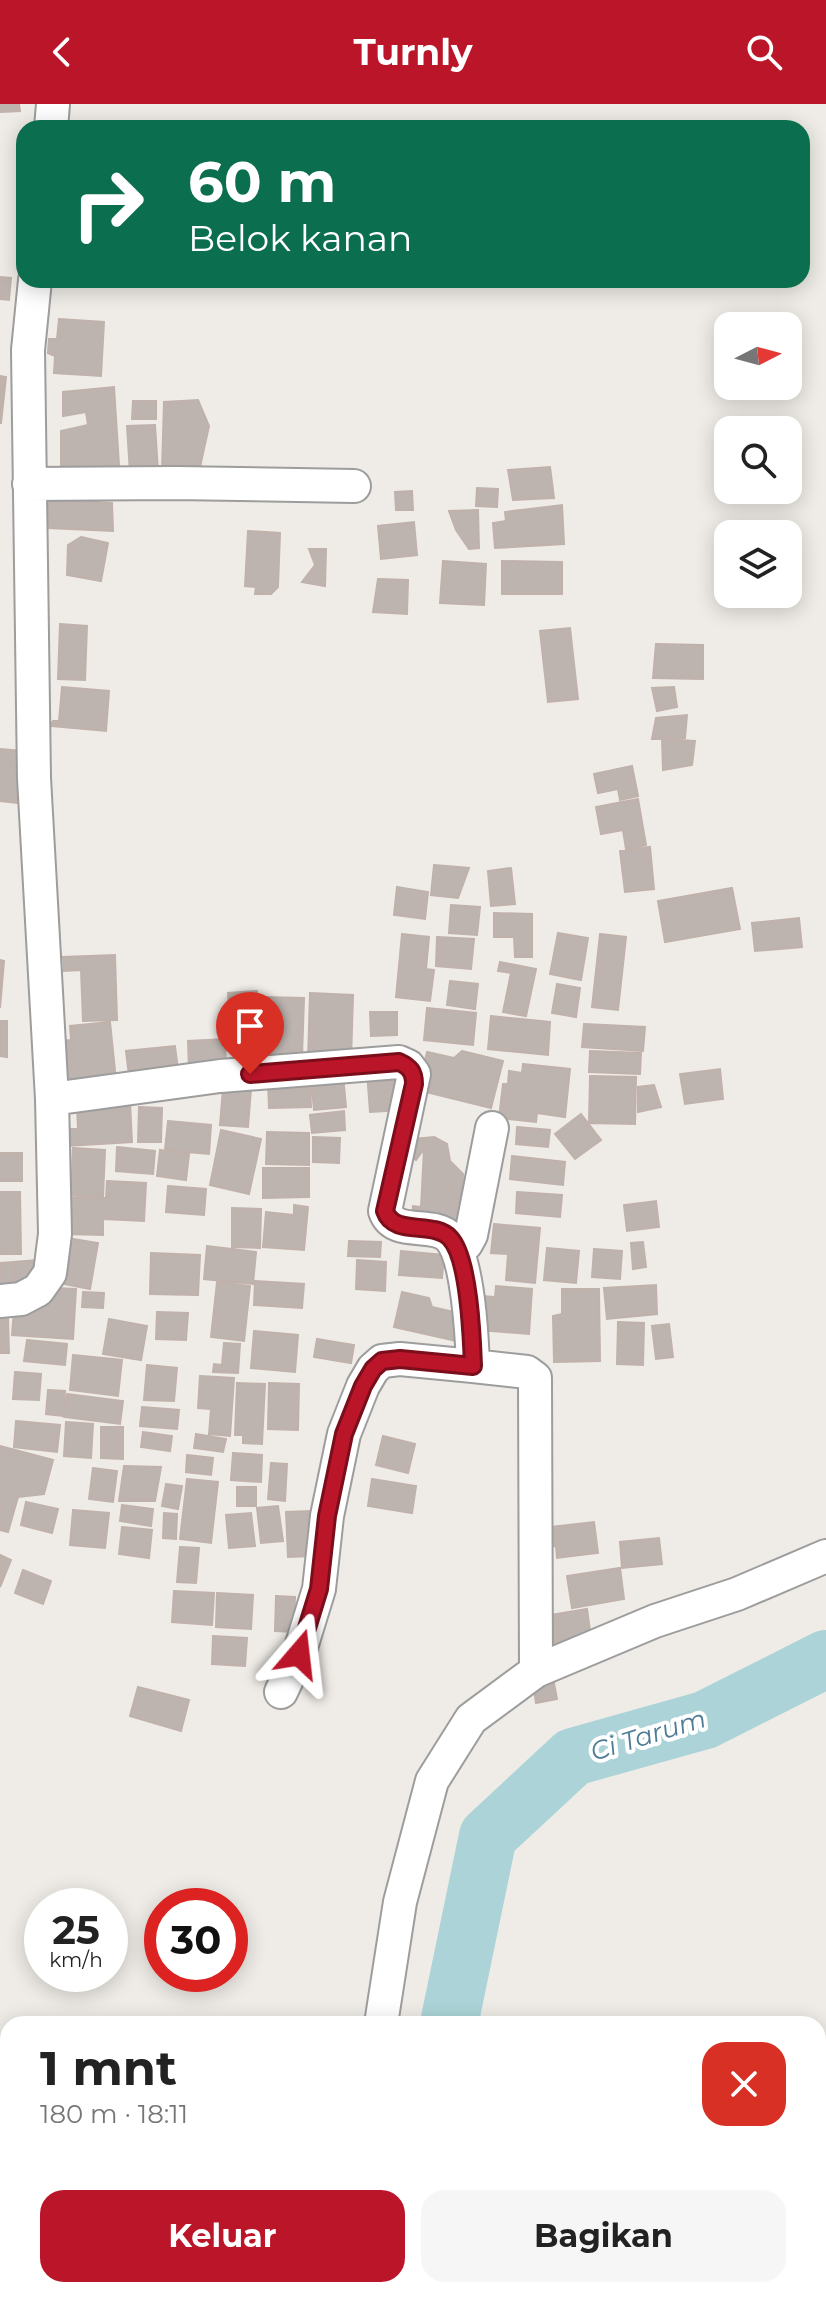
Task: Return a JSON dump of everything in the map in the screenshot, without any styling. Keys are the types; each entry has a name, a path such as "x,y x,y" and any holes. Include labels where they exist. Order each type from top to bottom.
{"street":[{"path":"0,1301 21,1299 38,1290 50,1273 55,1234 52,1099 34,778 28,350 34,288"},
{"path":"29,484 354,486"},
{"path":"52,1099 220,1076 399,1062 408,1066 414,1074 414,1084 385,1211 395,1224 437,1231 450,1237 463,1267 473,1366"},
{"path":"457,1250 466,1244 471,1235 492,1128"},
{"path":"281,1692 299,1654 319,1589 327,1516 344,1434 373,1369 382,1361 400,1359 527,1372 535,1378 536,1671"},
{"path":"382,2016 400,1902 432,1781 471,1719 536,1671 655,1621 737,1594 826,1556"}],"building":[{"path":"0,104 19,104 20,111 0,112"},
{"path":"0,277 11,278 9,300 0,299"},
{"path":"59,319 104,322 101,376 54,373 55,356 48,353 49,339 57,339"},
{"path":"0,376 6,377 1,423 0,423"},
{"path":"114,387 119,465 61,467 61,431 88,425 86,412 63,416 63,392"},
{"path":"198,400 209,426 200,467 162,470 164,402"},
{"path":"133,401 156,401 156,419 132,419"},
{"path":"155,425 158,471 130,473 127,426"},
{"path":"550,467 554,498 513,500 508,470"},
{"path":"477,488 498,489 497,507 476,506"},
{"path":"412,491 413,510 396,510 395,492"},
{"path":"48,499 112,503 113,531 48,528"},
{"path":"562,505 564,544 495,548 493,523 506,521 505,512"},
{"path":"478,510 479,548 469,549 456,530 449,511"},
{"path":"414,522 417,555 381,559 378,526"},
{"path":"248,531 280,533 278,587 271,594 255,594 256,587 245,586"},
{"path":"81,537 108,543 101,581 67,575 68,545"},
{"path":"309,549 326,549 325,586 302,582 315,565"},
{"path":"443,561 486,564 484,605 440,603"},
{"path":"502,561 562,562 562,594 502,594"},
{"path":"378,579 408,580 407,614 373,612"},
{"path":"60,624 87,626 85,680 58,679"},
{"path":"570,628 578,699 548,702 540,631"},
{"path":"656,644 703,645 703,679 653,678"},
{"path":"62,687 109,691 106,731 50,726 53,721 59,721"},
{"path":"674,687 677,707 657,711 652,688"},
{"path":"687,715 685,738 652,739 656,718"},
{"path":"662,739 695,741 692,765 663,770"},
{"path":"0,749 22,751 17,803 0,801"},
{"path":"632,766 638,796 620,800 618,789 598,793 594,774"},
{"path":"638,799 646,845 626,849 623,830 601,834 596,807"},
{"path":"650,847 654,889 625,892 620,851"},
{"path":"434,865 469,868 458,898 431,895"},
{"path":"511,868 515,904 491,906 488,871"},
{"path":"397,887 428,892 425,919 394,915"},
{"path":"732,888 740,929 665,942 658,901"},
{"path":"451,905 480,907 477,935 449,933"},
{"path":"494,913 532,914 532,957 515,957 514,937 494,937"},
{"path":"799,918 802,947 755,951 752,923"},
{"path":"558,933 588,938 581,980 550,974"},
{"path":"402,934 429,937 426,969 434,970 430,1001 396,997"},
{"path":"600,934 626,937 618,1010 592,1007"},
{"path":"437,937 474,939 471,969 436,966"},
{"path":"115,955 117,1020 83,1021 81,970 64,971 63,957"},
{"path":"0,960 4,961 0,1008"},
{"path":"500,962 536,969 526,1016 503,1012 511,973 498,971"},
{"path":"450,981 478,984 475,1009 447,1005"},
{"path":"557,984 580,988 576,1017 552,1013"},
{"path":"257,991 259,1024 230,1026 228,993"},
{"path":"310,993 353,995 351,1060 308,1059"},
{"path":"264,997 304,998 302,1057 262,1056"},
{"path":"427,1008 476,1013 473,1045 424,1040"},
{"path":"370,1012 397,1012 397,1035 371,1036"},
{"path":"491,1016 550,1022 548,1055 488,1049"},
{"path":"0,1021 7,1021 7,1057 0,1056"},
{"path":"110,1022 117,1090 67,1095 62,1041 71,1040 70,1026"},
{"path":"584,1024 645,1027 643,1051 582,1047"},
{"path":"225,1039 226,1068 189,1069 188,1041"},
{"path":"175,1046 179,1078 130,1084 126,1051"},
{"path":"462,1051 503,1061 491,1108 418,1090 427,1052 454,1058"},
{"path":"590,1051 641,1053 640,1074 589,1072"},
{"path":"523,1064 570,1069 565,1117 537,1113 536,1122 499,1118 503,1084 508,1084 509,1071 522,1073"},
{"path":"720,1069 723,1099 685,1104 680,1074"},
{"path":"401,1070 404,1110 370,1112 367,1072"},
{"path":"343,1075 346,1107 314,1110 311,1078"},
{"path":"590,1076 636,1077 635,1124 589,1123"},
{"path":"310,1081 311,1107 269,1108 268,1083"},
{"path":"654,1085 661,1107 638,1112 638,1087"},
{"path":"223,1088 251,1089 248,1127 220,1125"},
{"path":"130,1102 132,1142 67,1146 67,1129 78,1129 77,1105"},
{"path":"139,1107 162,1108 161,1142 138,1142"},
{"path":"344,1111 345,1130 312,1133 310,1115"},
{"path":"581,1114 601,1140 575,1159 555,1134"},
{"path":"168,1121 211,1125 209,1154 165,1150"},
{"path":"517,1127 550,1130 548,1147 516,1144"},
{"path":"221,1130 261,1139 249,1194 210,1185"},
{"path":"267,1132 309,1133 309,1165 266,1164"},
{"path":"313,1137 340,1138 339,1163 313,1162"},
{"path":"434,1137 447,1144 450,1161 463,1174 461,1224 412,1222 413,1206 421,1207 424,1149 416,1160 404,1151 413,1139"},
{"path":"117,1147 155,1151 153,1174 116,1171"},
{"path":"73,1148 105,1150 103,1197 55,1195 56,1174 72,1174"},
{"path":"160,1150 189,1154 186,1180 157,1176"},
{"path":"0,1153 22,1153 22,1181 0,1181"},
{"path":"512,1156 565,1162 563,1185 510,1179"},
{"path":"263,1168 309,1168 309,1197 263,1198"},
{"path":"107,1181 146,1183 144,1221 103,1219 103,1235 62,1234 63,1198 106,1198"},
{"path":"168,1186 206,1189 204,1215 166,1212"},
{"path":"0,1192 20,1192 21,1254 0,1254"},
{"path":"517,1192 562,1195 560,1217 516,1213"},
{"path":"656,1201 659,1227 627,1231 624,1205"},
{"path":"294,1205 308,1207 304,1250 263,1247 266,1212 294,1215"},
{"path":"232,1208 261,1209 260,1248 232,1247"},
{"path":"494,1224 540,1228 535,1283 506,1280 508,1254 491,1253"},
{"path":"67,1238 98,1243 90,1289 59,1283"},
{"path":"349,1241 381,1242 380,1257 348,1256"},
{"path":"643,1242 646,1267 633,1269 631,1243"},
{"path":"207,1246 256,1252 253,1284 204,1279"},
{"path":"547,1248 579,1251 576,1283 544,1280"},
{"path":"594,1249 622,1251 620,1279 592,1277"},
{"path":"401,1251 444,1255 442,1278 399,1275"},
{"path":"151,1253 200,1255 198,1295 150,1294"},
{"path":"37,1260 40,1283 16,1285 14,1262"},
{"path":"357,1260 386,1262 385,1291 356,1289"},
{"path":"14,1262 16,1285 0,1290 0,1263"},
{"path":"255,1281 304,1284 302,1308 254,1305"},
{"path":"217,1282 250,1286 244,1341 211,1337"},
{"path":"656,1285 657,1314 607,1319 604,1288"},
{"path":"496,1286 532,1289 529,1334 480,1330 483,1296 495,1297"},
{"path":"55,1288 76,1289 73,1339 12,1335 14,1310 40,1295 54,1296"},
{"path":"562,1289 599,1289 600,1361 554,1362 553,1316 562,1314"},
{"path":"83,1292 104,1293 103,1308 82,1307"},
{"path":"402,1292 429,1298 432,1307 467,1315 461,1342 394,1327"},
{"path":"157,1312 188,1313 186,1340 156,1339"},
{"path":"8,1318 9,1353 0,1353 0,1319"},
{"path":"109,1319 147,1326 141,1360 103,1354"},
{"path":"618,1322 644,1323 643,1365 617,1364"},
{"path":"669,1324 673,1357 656,1359 652,1326"},
{"path":"254,1331 298,1335 295,1372 251,1368"},
{"path":"317,1339 354,1345 351,1363 314,1357"},
{"path":"27,1340 67,1344 65,1365 24,1361"},
{"path":"224,1343 240,1344 238,1373 213,1372 214,1364 222,1365"},
{"path":"73,1355 122,1360 118,1396 70,1390"},
{"path":"147,1365 177,1368 174,1401 144,1400"},
{"path":"15,1372 41,1374 39,1400 13,1399"},
{"path":"200,1376 234,1378 230,1436 209,1434 211,1409 198,1408"},
{"path":"237,1383 265,1384 262,1444 243,1443 243,1435 235,1435"},
{"path":"269,1383 299,1384 298,1430 268,1429"},
{"path":"48,1390 65,1391 63,1416 46,1414"},
{"path":"67,1394 123,1401 120,1424 64,1417"},
{"path":"142,1407 179,1410 177,1429 140,1426"},
{"path":"16,1421 60,1425 57,1452 14,1447"},
{"path":"66,1422 93,1424 91,1458 64,1456"},
{"path":"101,1427 123,1427 123,1459 101,1458"},
{"path":"143,1432 172,1436 170,1451 141,1447"},
{"path":"196,1434 226,1439 223,1452 194,1448"},
{"path":"383,1436 415,1444 408,1473 376,1465"},
{"path":"0,1446 53,1460 44,1494 18,1497 8,1532 0,1530"},
{"path":"233,1453 262,1455 261,1482 231,1480"},
{"path":"187,1455 213,1458 211,1475 186,1472"},
{"path":"271,1463 287,1464 285,1501 268,1499"},
{"path":"124,1466 161,1467 155,1501 119,1501"},
{"path":"93,1468 117,1471 113,1502 89,1499"},
{"path":"187,1479 218,1482 211,1543 180,1539"},
{"path":"372,1479 416,1486 412,1513 368,1506"},
{"path":"166,1484 182,1486 178,1509 162,1506"},
{"path":"237,1487 256,1487 256,1506 237,1506"},
{"path":"26,1502 58,1509 52,1533 21,1525"},
{"path":"122,1505 153,1509 151,1526 120,1521"},
{"path":"278,1506 283,1541 261,1543 257,1508"},
{"path":"73,1510 109,1513 105,1548 70,1545"},
{"path":"311,1511 313,1556 288,1557 286,1512"},
{"path":"164,1513 177,1514 176,1539 163,1538"},
{"path":"251,1513 255,1546 229,1548 226,1515"},
{"path":"594,1522 598,1553 557,1558 556,1546 544,1547 542,1528"},
{"path":"122,1527 152,1530 149,1558 119,1554"},
{"path":"659,1538 662,1564 622,1568 620,1542"},
{"path":"180,1547 199,1548 196,1583 177,1582"},
{"path":"0,1555 11,1560 0,1587"},
{"path":"620,1568 624,1599 572,1608 567,1576"},
{"path":"23,1570 51,1581 43,1604 15,1593"},
{"path":"174,1591 214,1593 212,1625 172,1622"},
{"path":"217,1593 253,1595 251,1629 216,1627"},
{"path":"276,1596 295,1597 294,1632 275,1631"},
{"path":"587,1609 592,1646 553,1652 550,1638 539,1617"},
{"path":"213,1636 247,1638 245,1666 212,1664"},
{"path":"553,1678 557,1699 536,1703 533,1682"},
{"path":"138,1687 189,1700 181,1731 130,1716"}],"waterway":[{"name":"Ci Tarum","path":"451,2016 488,1836 573,1757 705,1720 826,1659"}],"route":[{"path":"250,1074 399,1062 408,1066 414,1074 414,1084 385,1211 395,1224 437,1231 450,1237 463,1267 473,1351 473,1366 400,1359 382,1361 363,1386 344,1434 327,1516 319,1589 299,1654"}]}
